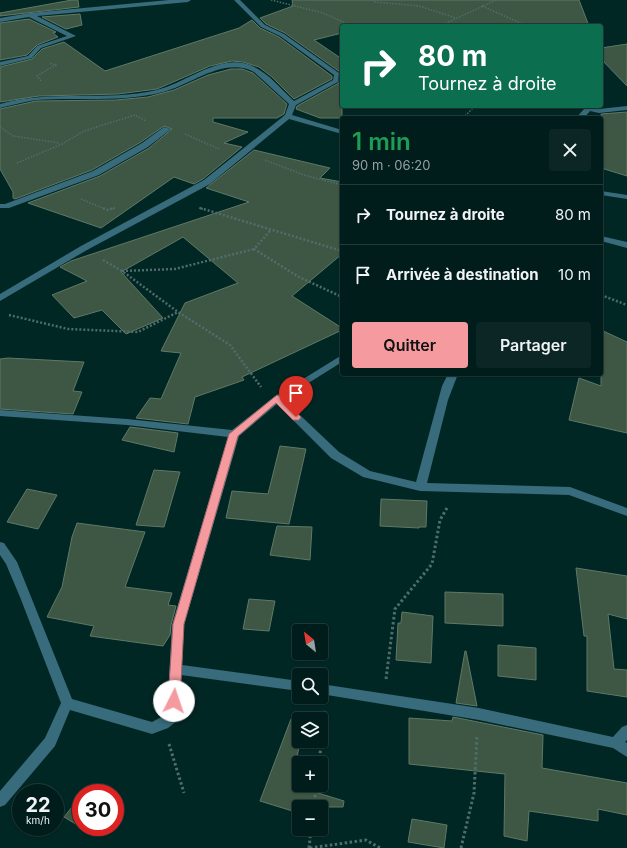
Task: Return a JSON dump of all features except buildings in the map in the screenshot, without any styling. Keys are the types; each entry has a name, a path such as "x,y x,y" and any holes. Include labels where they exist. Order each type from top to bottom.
{"street":[{"path":"0,20 30,15 188,0"},
{"path":"0,298 84,248 207,182 247,151 288,116 293,104 336,81 339,74 282,35 263,26 237,0"},
{"path":"0,64 30,57 39,47 73,36 30,15"},
{"path":"0,106 14,101 37,97 97,99 140,95 181,84 226,65 244,65 256,69 293,104"},
{"path":"585,108 599,111 627,108"},
{"path":"582,116 588,109"},
{"path":"288,116 340,131"},
{"path":"0,206 6,206 96,173 145,145 167,129"},
{"path":"603,193 627,196"},
{"path":"603,238 625,244 627,235"},
{"path":"67,703 152,728 163,724 173,717 178,624 234,434 277,398 340,359"},
{"path":"420,487 427,469 446,386 452,376"},
{"path":"277,398 335,455 366,474 420,487 570,491 627,512"},
{"path":"0,413 127,422 234,434"},
{"path":"0,546 11,562 20,583 67,703 50,742 0,801"},
{"path":"176,669 292,685"},
{"path":"328,690 384,697 479,714 616,743 627,751"},
{"path":"616,743 627,731"}],"path":[{"path":"271,0 323,13 348,24"},
{"path":"372,0 375,2 419,6 456,18"},
{"path":"444,24 496,0"},
{"path":"482,6 522,24"},
{"path":"30,57 56,65 37,76 43,83 37,97"},
{"path":"465,116 473,108"},
{"path":"17,163 62,144 84,131 135,115 160,129 182,131 185,134 229,153 247,151 278,167 340,184"},
{"path":"0,127 13,136 62,144"},
{"path":"53,188 107,210 122,207"},
{"path":"173,200 270,231 340,250"},
{"path":"122,271 175,269 254,249 270,231"},
{"path":"84,248 122,271 178,312 230,345 258,384 277,398"},
{"path":"254,249 299,277 340,296"},
{"path":"603,296 627,305"},
{"path":"7,315 68,329 138,332 178,312"},
{"path":"384,697 395,609 432,564 440,520 458,488"},
{"path":"319,756 323,704"},
{"path":"460,848 474,793 479,714"},
{"path":"163,724 184,793"},
{"path":"311,836 310,848 366,840 380,848"}],"route":[{"path":"174,701 178,624 234,434 277,398 296,417"}]}
